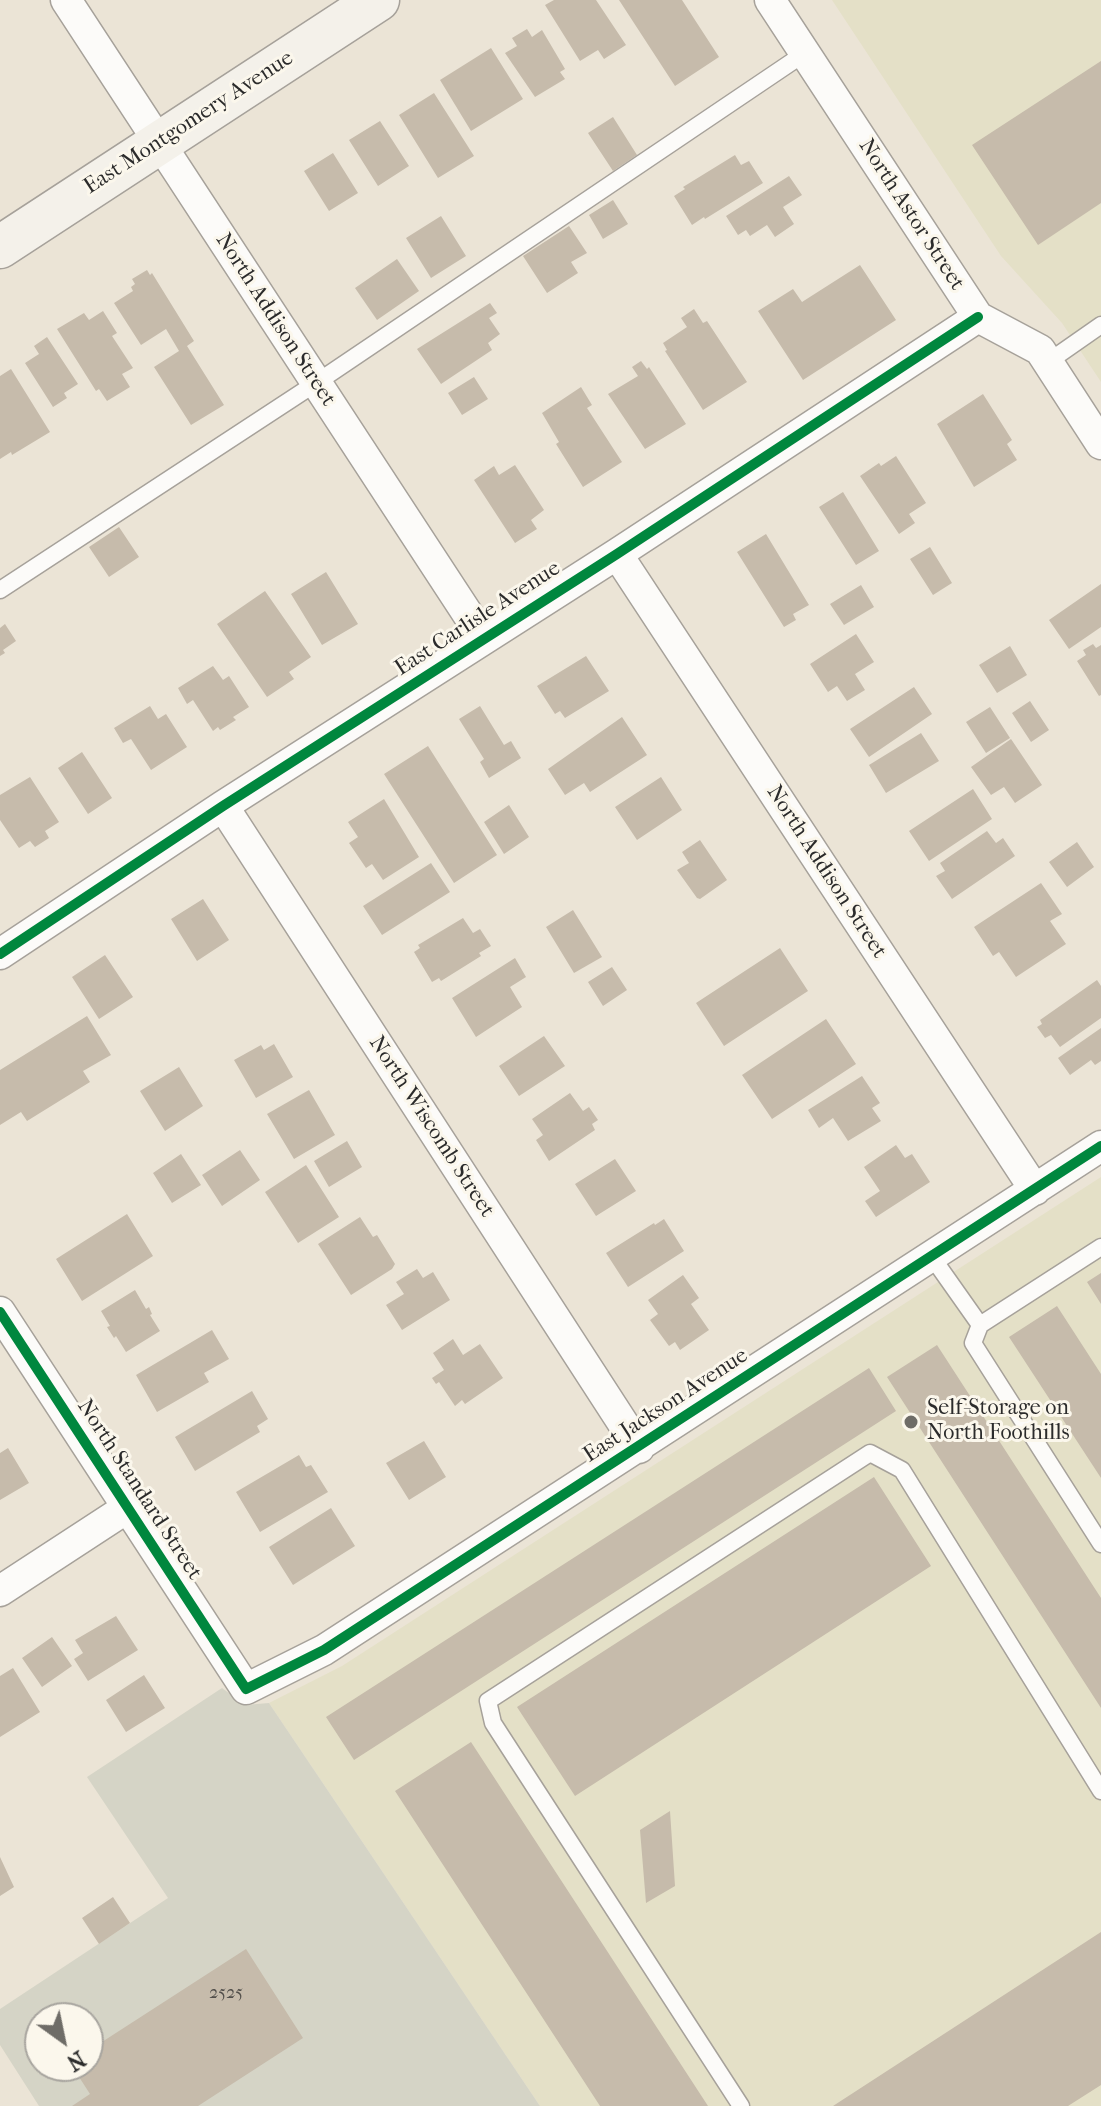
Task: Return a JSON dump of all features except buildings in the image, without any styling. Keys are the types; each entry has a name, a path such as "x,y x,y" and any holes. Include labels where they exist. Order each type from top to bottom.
{"street":[{"name":"North Addison Street","path":"66,0 484,639"},
{"name":"East Montgomery Avenue","path":"0,247 378,0"},
{"name":"North Astor Street","path":"770,0 978,317 1040,350 1101,444"},
{"name":"East Carlisle Avenue","path":"0,954 978,317"},
{"name":"North Addison Street","path":"617,554 1035,1190"},
{"name":"North Wiscomb Street","path":"223,806 639,1448"},
{"name":"East Jackson Avenue","path":"246,1689 324,1650 1101,1146"},
{"name":"North Standard Street","path":"0,1312 246,1689"},
{"path":"0,1591 127,1508"}],"lane":[{"path":"0,590 316,383 805,53"},
{"path":"1048,362 1101,325"},
{"path":"1101,1247 980,1325 973,1343 1101,1544"},
{"path":"932,1257 980,1325"},
{"path":"741,2106 493,1723 488,1701 870,1453 902,1470 1101,1791"}],"shaded area":[{"path":"832,0 1101,0 1101,382 1062,323 1001,256"},
{"name":"Self-Storage on North Foothills","path":"1101,1177 1101,2106 540,2106 269,1703 342,1666"},
{"path":"222,1688 245,1705 269,1703 540,2106 39,2106 0,2045 0,2009 168,1898 87,1777"}],"cycle path":[{"path":"0,954 978,317"},
{"path":"0,1312 246,1689 324,1650 1101,1146"}],"place":[{"name":"Self-Storage on North Foothills","path":"911,1422"}]}
